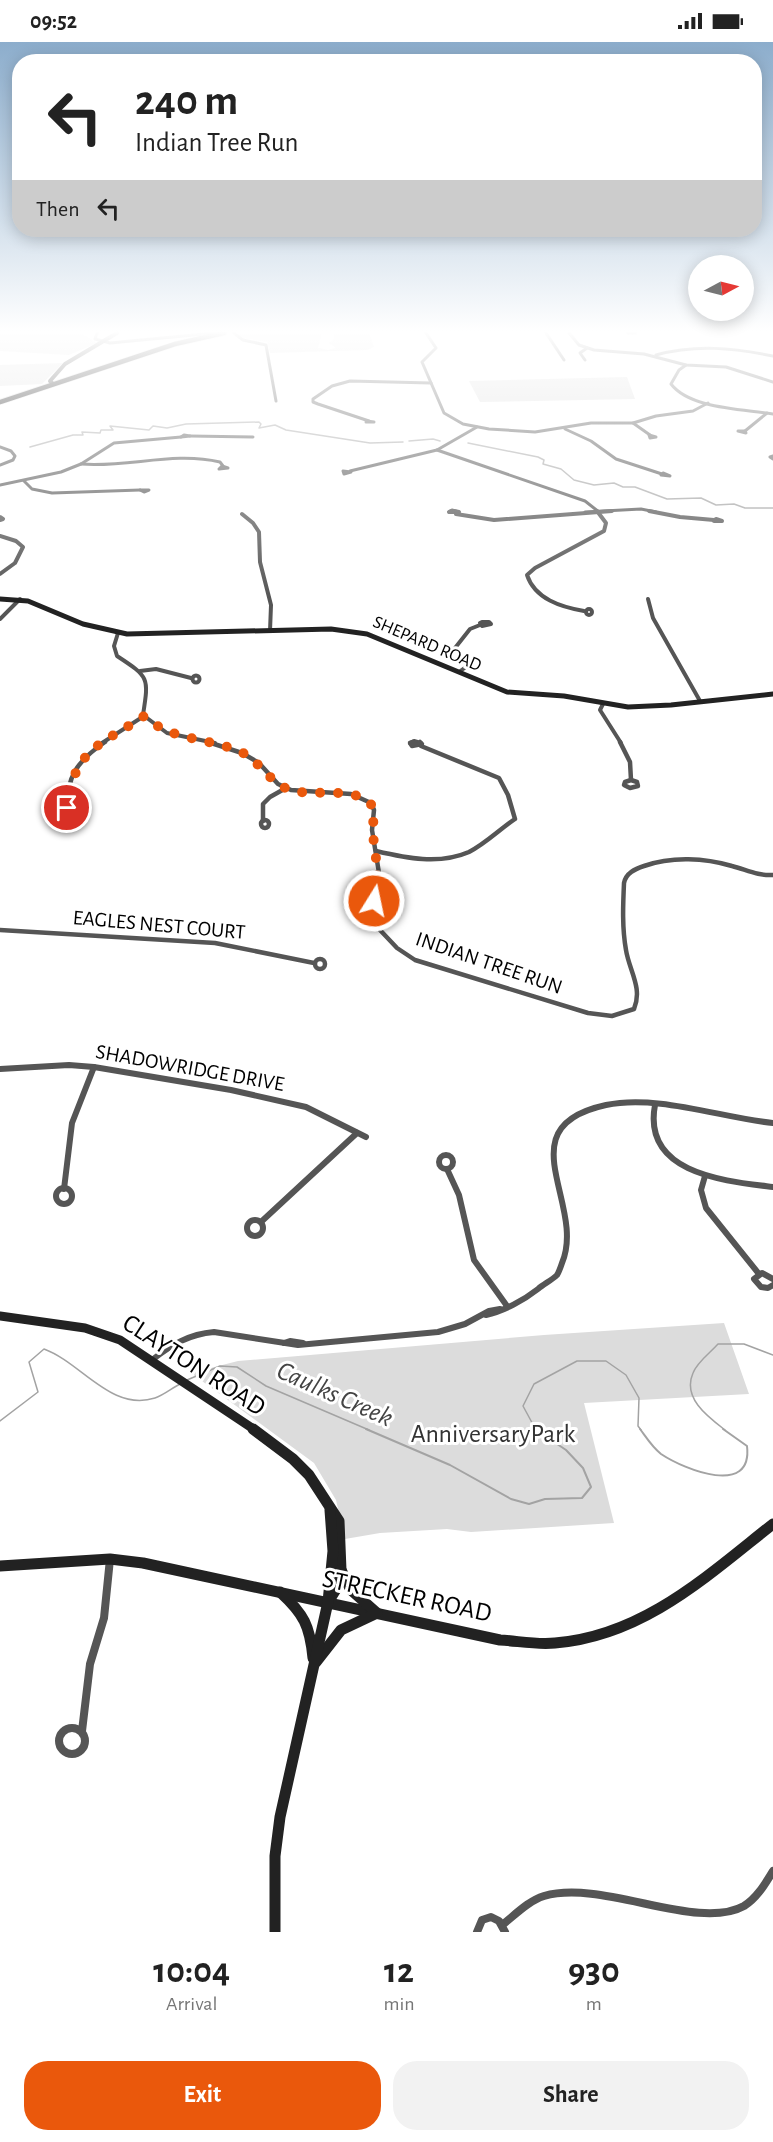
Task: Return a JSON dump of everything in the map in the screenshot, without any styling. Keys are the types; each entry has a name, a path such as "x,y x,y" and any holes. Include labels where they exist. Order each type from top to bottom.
{"street":[{"path":"459,421 477,427 523,432 563,429 591,423 639,421"},
{"path":"745,431 757,421"},
{"path":"633,423 650,435"},
{"path":"350,471 437,450 477,427"},
{"path":"563,429 591,441 616,459 662,474"},
{"path":"0,485 58,473 81,464 114,443 190,436 253,437"},
{"path":"0,447 11,451 15,456 13,460 0,465"},
{"path":"437,450 585,501 599,511 606,525 602,534 534,568 527,575 528,581 539,593 567,608 584,611"},
{"path":"81,464 107,467 147,459 201,458 220,462 223,466"},
{"path":"24,481 32,489 52,494 139,490"},
{"path":"456,514 494,520 641,509 680,517 714,520"},
{"path":"242,514 259,531 260,562 271,604 270,632"},
{"path":"0,536 16,541 22,547 15,563 0,574"},
{"name":"SHEPARD ROAD","path":"0,599 20,599 45,606 83,624 127,634 331,629 357,631 502,691 564,696 603,704 643,707 773,694"},
{"path":"0,619 20,599"},
{"path":"648,599 653,618 700,701"},
{"path":"459,672 470,664 468,659 457,653 455,648 470,629 480,625"},
{"path":"118,633 114,646 117,656 140,670 148,685 144,716"},
{"path":"117,640 127,634"},
{"path":"140,670 156,669 191,678"},
{"path":"603,704 600,710 622,746 633,771 631,780"},
{"path":"144,716 167,733 219,744 242,753 259,763 273,780 286,788"},
{"path":"68,811 70,784 84,758 97,745 144,716"},
{"path":"376,851 417,860 453,857 470,851 515,819 508,795 499,778 421,746"},
{"path":"263,821 260,812 264,802 286,788"},
{"name":"INDIAN TREE RUN","path":"286,788 307,792 345,793 367,800 374,810 372,830 379,873 374,916 380,930 397,948 415,960 588,1013 612,1016 631,1011 638,1002 639,995 624,941 626,918 623,885 631,872 642,866 671,860 723,864 750,874 773,875"},
{"name":"EAGLES NEST COURT","path":"0,930 216,943 314,963"},
{"name":"SHADOWRIDGE DRIVE","path":"0,1069 69,1065 94,1067 278,1099 306,1107 366,1137"},
{"path":"64,1190 72,1123 94,1067"},
{"path":"152,1360 179,1339 202,1332 298,1346 303,1343 431,1333 492,1315 540,1290 560,1274 567,1261 571,1236 551,1156 552,1147 560,1130 578,1115 598,1106 621,1103 655,1105 773,1123"},
{"path":"655,1105 652,1124 661,1145 685,1168 705,1176 773,1187"},
{"path":"262,1221 357,1132"},
{"path":"447,1169 459,1195 474,1260 504,1307"},
{"path":"705,1176 702,1190 706,1208 759,1274 768,1275 773,1279"},
{"path":"759,1274 754,1279 758,1286 768,1288 773,1285"},
{"name":"CLAYTON ROAD","path":"0,1316 85,1328 120,1340 163,1367 293,1459 309,1475 339,1521 341,1570 338,1586 328,1602"},
{"name":"CLAYTON ROAD","path":"275,1932 275,1856 280,1817 328,1602 333,1551 330,1510"},
{"name":"STRECKER ROAD","path":"0,1566 110,1559 172,1568 500,1640 555,1643 587,1639 620,1630 649,1617 684,1594 773,1524"},
{"path":"82,1731 90,1664 104,1618 110,1559"},
{"path":"314,1665 336,1633 345,1625 377,1613 351,1590 341,1570"},
{"path":"280,1592 300,1610 309,1624 314,1665"},
{"path":"477,1932 479,1924 486,1918 495,1918 503,1928 532,1901 545,1896 571,1892 707,1915 719,1915 743,1908 752,1902 773,1871"}],"green space":[{"name":"AnniversaryPark","path":"724,1323 749,1394 584,1403 614,1523 471,1532 447,1529 380,1533 345,1539 336,1500 314,1463 191,1373 238,1361 544,1335"}],"waterway":[{"path":"30,447 73,435 83,435 82,432 100,433 101,430 113,430 110,426 149,430 153,426 167,428 186,424 259,422 261,424 259,428 275,425 286,430 370,443 403,442"},
{"path":"409,441 433,439 440,441"},
{"path":"468,443 538,457 544,460 543,464 561,469 574,480 594,485 614,483 623,487 635,487 667,499 701,498 716,505 734,504 745,508 773,508"},
{"name":"Caulks Creek","path":"725,1430 711,1419 694,1399 691,1382 695,1369 718,1344 744,1344 773,1355"},
{"name":"Caulks Creek","path":"0,1421 38,1392 29,1362 44,1349 58,1356 97,1384 124,1398 139,1400 155,1398 180,1384"},
{"name":"Caulks Creek","path":"536,1429 523,1406 534,1384 577,1361 606,1361 626,1375 639,1398 638,1426 641,1430"},
{"name":"Caulks Creek","path":"187,1380 220,1366 237,1367 266,1386 369,1430"},
{"name":"Caulks Creek","path":"366,1429 450,1465 511,1499 529,1504 545,1499 582,1498 591,1487 583,1468 566,1450 536,1429"},
{"name":"Caulks Creek","path":"640,1429 661,1454 685,1467 715,1475 729,1475 739,1471 746,1462 747,1446 723,1429"}],"route":[{"path":"67,808 70,784 75,770 84,758 97,745 144,716 167,733 219,744 252,758 278,784 291,790 345,793 357,795 371,803 374,810 372,830 379,873 374,901"}]}
